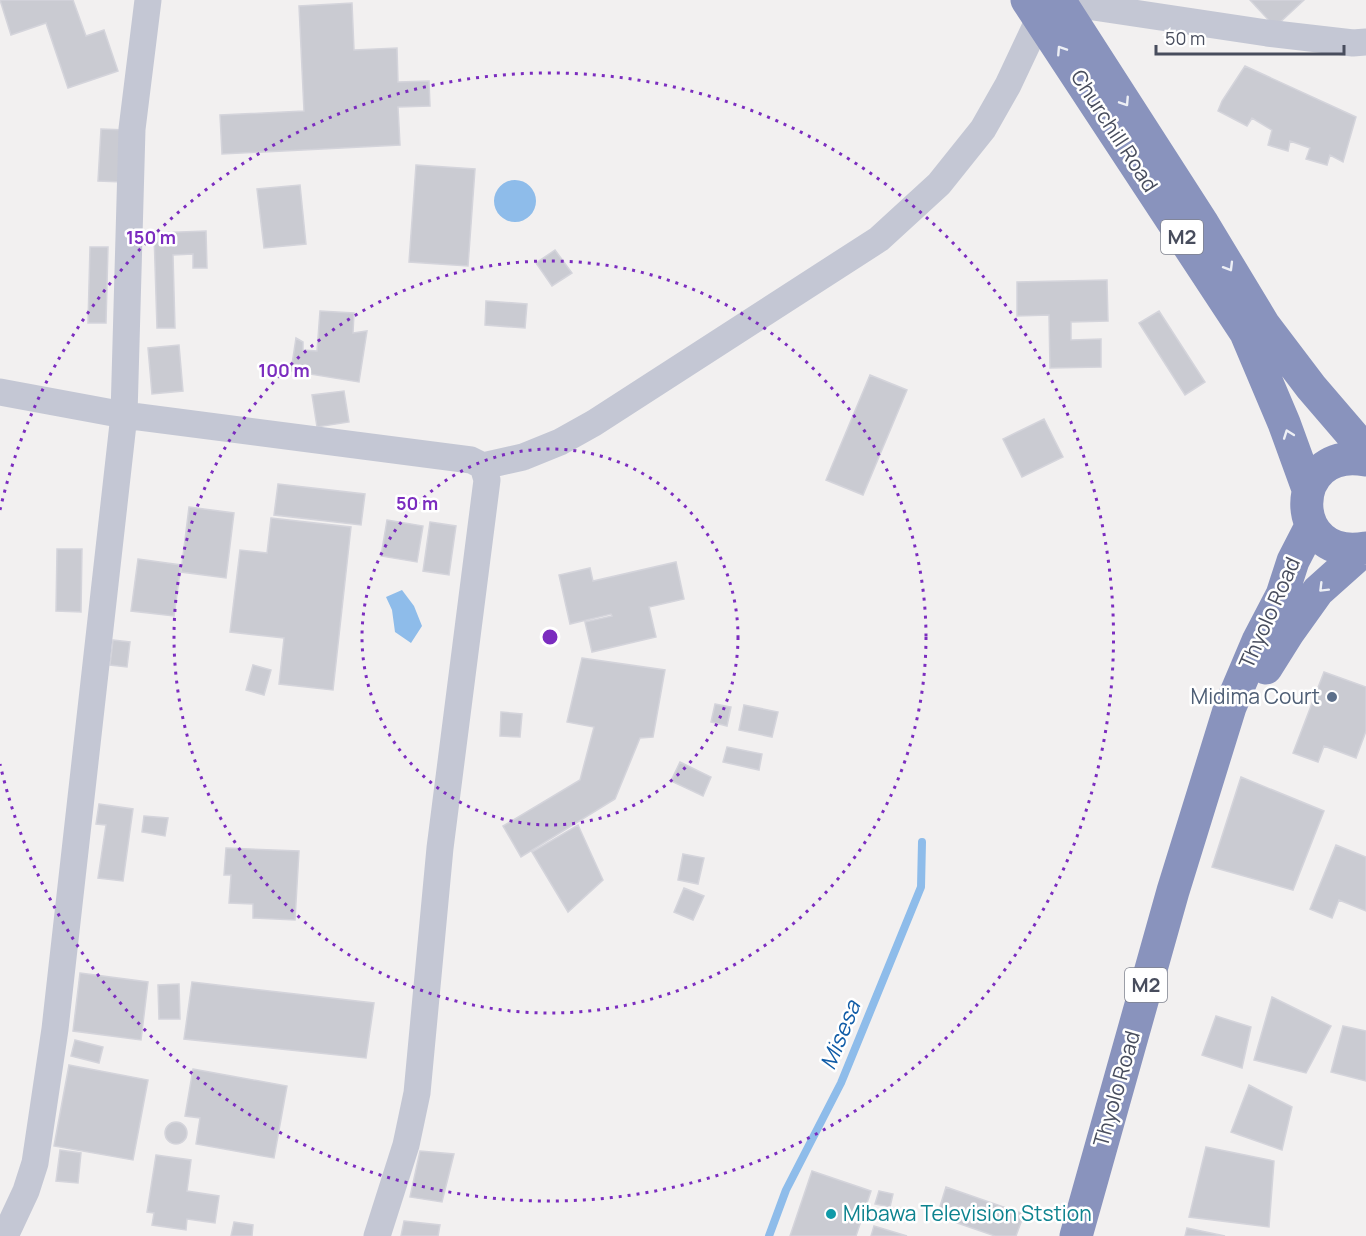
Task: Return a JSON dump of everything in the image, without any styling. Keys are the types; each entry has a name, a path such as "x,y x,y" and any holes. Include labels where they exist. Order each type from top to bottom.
{"highway":[{"name":"Churchill Road","path":"1046,5 1203,224 1264,326 1311,387 1366,451"},
{"name":"Churchill Road","path":"1046,5 1246,333 1284,423 1308,489"},
{"path":"1308,489 1317,474 1331,463 1347,458 1366,460"},
{"name":"M2","path":"1308,489 1305,508 1311,526 1318,536 1335,546 1354,550 1366,548"},
{"name":"Thyolo Road","path":"1076,1236 1173,891 1239,682 1282,596 1293,561 1311,526"},
{"name":"Thyolo Road","path":"1222,736 1248,699 1288,633 1318,591 1366,548"}],"street":[{"path":"5,1236 26,1191 35,1163 55,1029 124,414 132,129 148,0"},
{"path":"0,392 124,414 471,460 483,466 523,457 560,442 594,423 879,238 939,184 983,129 1008,85 1046,5 1267,33 1362,49"},
{"path":"377,1236 406,1145 417,1094 440,848 488,480 483,466"}],"water":[{"path":"515,180 530,186 536,201 530,216 515,222 500,216 494,201 500,186"},
{"path":"402,590 414,606 422,626 411,643 395,632 392,610 386,597"}],"building":[{"path":"0,0 73,0 86,36 104,30 118,71 68,88 46,23 11,35"},
{"path":"1250,0 1304,0 1275,27"},
{"path":"352,3 354,50 397,48 398,82 429,81 430,106 398,107 400,145 222,154 220,115 304,111 299,6"},
{"path":"1245,66 1356,117 1343,162 1330,155 1327,165 1306,159 1310,148 1290,141 1288,151 1268,145 1272,130 1252,118 1247,126 1218,111"},
{"path":"101,129 127,130 123,182 98,181"},
{"path":"416,165 475,169 468,266 409,262"},
{"path":"300,185 306,244 264,248 257,189"},
{"path":"206,231 207,268 193,268 193,254 173,255 175,328 157,328 154,233"},
{"path":"90,247 108,247 106,323 88,323"},
{"path":"555,250 572,273 552,286 536,263"},
{"path":"1107,280 1108,321 1071,322 1071,340 1101,339 1101,367 1050,368 1049,315 1017,316 1017,282"},
{"path":"486,301 527,304 525,328 485,325"},
{"path":"320,311 354,313 353,333 367,331 359,382 291,371 296,338 303,342 303,350 317,351"},
{"path":"1159,311 1205,382 1185,395 1139,323"},
{"path":"179,345 183,391 152,394 148,348"},
{"path":"870,375 907,390 863,495 826,480"},
{"path":"344,391 349,422 317,427 312,395"},
{"path":"1044,419 1063,457 1022,477 1003,439"},
{"path":"278,484 365,494 361,525 274,515"},
{"path":"189,507 234,513 226,578 181,572"},
{"path":"271,518 351,527 333,690 279,684 284,638 230,632 240,550 267,553"},
{"path":"387,520 423,526 417,562 381,556"},
{"path":"430,522 456,526 449,575 423,571"},
{"path":"57,549 82,549 81,612 56,611"},
{"path":"138,559 181,565 174,616 131,611"},
{"path":"676,562 684,599 649,607 656,637 592,652 585,622 612,616 611,614 570,624 559,575 590,568 593,581"},
{"path":"113,640 130,642 127,667 110,665"},
{"path":"582,658 665,670 653,737 640,738 615,799 521,857 503,826 580,780 594,727 567,722"},
{"path":"253,665 271,670 264,695 246,690"},
{"name":"Midima Court","path":"1324,672 1366,687 1366,731 1356,758 1324,746 1318,762 1293,753"},
{"path":"715,704 731,707 727,726 711,722"},
{"path":"744,705 778,712 772,737 739,730"},
{"path":"501,712 522,714 520,737 500,736"},
{"path":"727,747 762,754 759,770 723,762"},
{"path":"680,762 711,777 703,796 671,781"},
{"path":"1241,777 1324,811 1293,890 1212,867"},
{"path":"99,804 133,809 123,881 98,878 106,825 96,824"},
{"path":"144,816 168,818 165,836 142,832"},
{"path":"578,825 603,880 568,912 532,852"},
{"path":"1336,845 1366,857 1366,911 1339,900 1332,918 1310,909"},
{"path":"226,848 299,851 295,920 253,918 253,904 229,903 231,875 224,875"},
{"path":"683,854 704,858 698,884 678,880"},
{"path":"684,888 704,896 693,920 674,912"},
{"path":"80,973 148,982 141,1040 73,1031"},
{"path":"192,982 374,1003 366,1058 184,1039"},
{"path":"179,984 180,1019 159,1019 158,985"},
{"path":"1272,997 1331,1026 1306,1073 1254,1060"},
{"path":"1216,1016 1251,1027 1242,1068 1202,1055"},
{"path":"1343,1026 1366,1031 1366,1081 1331,1072"},
{"path":"75,1040 103,1047 99,1063 71,1056"},
{"path":"69,1065 148,1080 133,1160 54,1146"},
{"path":"193,1069 287,1086 274,1158 196,1144 200,1118 185,1116"},
{"path":"1249,1085 1292,1107 1282,1150 1231,1132"},
{"path":"176,1122 184,1125 187,1133 184,1141 176,1144 168,1141 165,1133 168,1125"},
{"path":"1206,1147 1274,1161 1269,1227 1189,1217"},
{"path":"60,1150 81,1153 78,1183 56,1181"},
{"path":"420,1151 454,1154 442,1202 410,1197"},
{"path":"156,1155 191,1160 187,1191 219,1196 215,1223 187,1219 186,1230 152,1225 154,1213 147,1212"},
{"name":"Mibawa Television Ststion","path":"812,1171 871,1191 856,1236 790,1236"},
{"path":"946,1187 1024,1214 1016,1236 995,1236 937,1216"},
{"path":"879,1191 893,1194 890,1207 875,1204"},
{"path":"404,1221 440,1225 438,1236 401,1236"},
{"path":"234,1222 253,1225 252,1236 231,1236"},
{"path":"874,1226 907,1236 871,1236"},
{"path":"1187,1228 1225,1236 1185,1236"}],"waterway":[{"name":"Misesa","path":"769,1236 786,1190 841,1083 921,887 922,842"}],"place":[{"name":"Midima Court","path":"1332,697"},
{"name":"Mibawa Television Ststion","path":"831,1214"}]}
